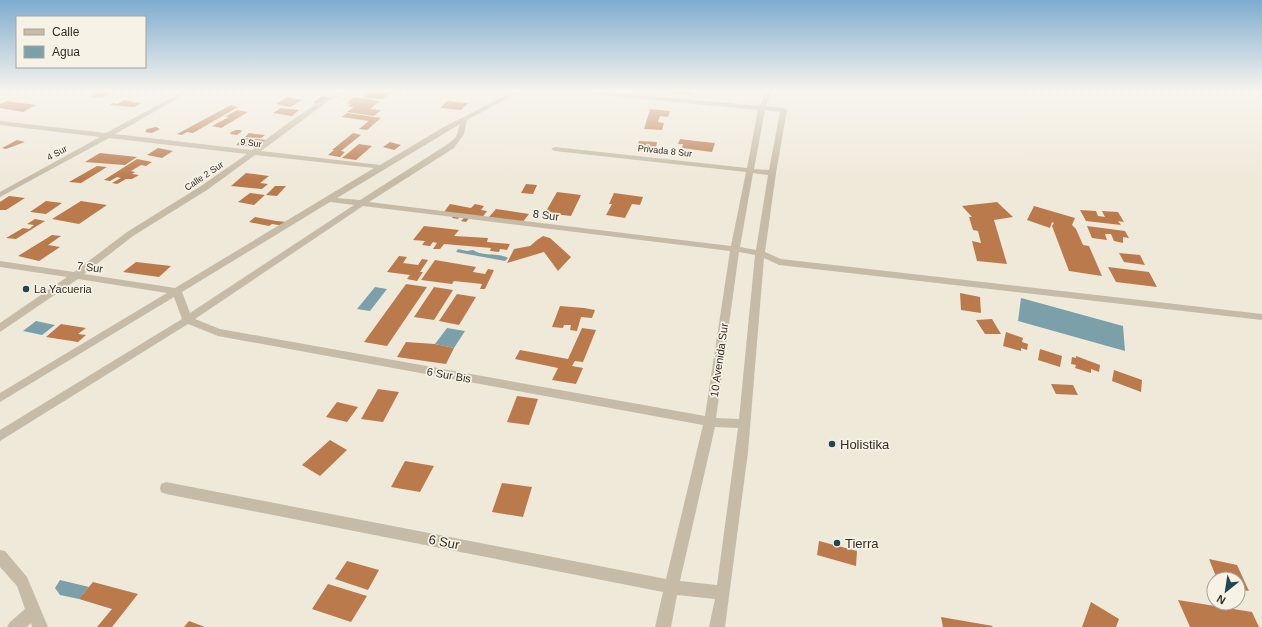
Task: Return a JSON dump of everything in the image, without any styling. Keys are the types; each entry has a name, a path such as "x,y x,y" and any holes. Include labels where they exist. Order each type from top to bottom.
{"street":[{"name":"4 Sur","path":"0,195 131,121"},
{"name":"Calle 2 Sur","path":"0,328 74,277 130,234 199,191 255,153 298,121"},
{"path":"0,398 381,167 446,128 461,121"},
{"path":"0,436 187,320 459,139 462,134 464,121"},
{"name":"10 Avenida Sur","path":"663,627 710,422 735,249 759,121"},
{"path":"717,627 742,452 749,389 760,253 772,173 782,121"},
{"name":"9 Sur","path":"0,123 381,167"},
{"name":"Privada 8 Sur","path":"555,149 772,173"},
{"name":"8 Sur","path":"329,199 735,249 760,253 779,262 1262,317"},
{"name":"7 Sur","path":"0,264 74,277 177,292"},
{"path":"177,292 187,320"},
{"name":"6 Sur Bis","path":"187,320 218,332 710,422 744,424"},
{"name":"6 Sur","path":"166,488 671,587 723,593"},
{"path":"0,556 22,582 40,627"},
{"path":"15,627 34,611"}],"water":[{"path":"458,249 467,251 473,250 508,258 505,261 456,252"},
{"path":"375,287 387,289 370,311 357,309"},
{"path":"1021,298 1123,326 1125,351 1018,321"},
{"path":"36,321 55,325 42,335 23,331"},
{"path":"447,328 465,331 454,348 435,344"},
{"path":"60,580 89,587 79,599 60,595 55,588"}],"building":[{"path":"201,121 213,121 193,133 187,132 182,135 177,134"},
{"path":"221,121 232,121 221,128 212,126"},
{"path":"369,121 377,121 367,130 359,129"},
{"path":"646,121 664,123 662,130 644,129"},
{"path":"156,127 160,129 152,133 145,132 147,129"},
{"path":"236,130 242,131 237,135 230,134 231,132"},
{"path":"249,133 265,135 261,138 245,137"},
{"path":"353,133 361,135 341,151 345,152 340,157 328,155 334,150 332,150"},
{"path":"244,138 267,140 263,144 258,143 254,147 236,145"},
{"path":"680,139 715,143 712,152 682,148 683,144 678,144"},
{"path":"17,140 25,142 6,149 2,148"},
{"path":"639,141 657,142 656,147 646,146 645,150 637,149"},
{"path":"390,142 401,145 394,150 383,147"},
{"path":"359,144 372,146 356,160 342,158"},
{"path":"158,148 173,151 162,158 147,155"},
{"path":"100,153 137,157 125,165 85,162"},
{"path":"137,159 152,162 146,166 141,165 131,171 135,172 132,174 139,175 132,179 126,179 117,184 112,183 121,178 117,177 110,181 104,180"},
{"path":"97,166 107,167 81,183 69,182"},
{"path":"246,173 269,176 260,183 268,184 262,189 231,186"},
{"path":"526,184 537,185 533,194 521,193"},
{"path":"275,186 286,186 277,196 266,195"},
{"path":"557,192 581,195 571,216 545,213"},
{"path":"250,193 265,195 254,205 238,202"},
{"path":"614,193 643,197 640,205 632,204 625,218 606,215 612,204 609,204"},
{"path":"9,196 25,198 6,210 0,210 0,202"},
{"path":"46,201 62,203 46,214 30,212"},
{"path":"81,201 107,205 79,224 52,219"},
{"path":"997,202 1013,217 994,220 1007,264 977,261 972,241 981,243 978,231 973,230 969,217 972,217 962,206"},
{"path":"450,204 471,208 475,204 484,206 481,210 487,211 481,219 470,217 466,222 461,221 465,217 460,216 458,219 452,218 455,214 444,212"},
{"path":"1034,206 1075,218 1072,225 1076,229 1083,245 1089,246 1102,276 1069,271 1052,226 1054,223 1052,222 1050,228 1027,220"},
{"path":"496,209 529,214 522,223 489,217"},
{"path":"1080,210 1096,211 1098,216 1105,217 1102,211 1118,212 1124,222 1118,221 1121,225 1086,221"},
{"path":"255,217 287,222 284,226 272,224 269,226 249,222"},
{"path":"35,219 45,221 16,239 6,238 23,228 29,229 34,225 27,224"},
{"path":"424,226 459,230 454,236 488,238 487,242 510,244 507,250 500,249 499,252 490,251 491,248 444,244 440,249 433,249 437,243 433,242 430,246 422,245 425,241 413,240"},
{"path":"1087,226 1125,231 1129,238 1123,237 1123,243 1114,241 1111,234 1105,234 1107,240 1092,238"},
{"path":"52,235 61,236 48,245 60,247 39,261 18,256"},
{"path":"543,236 550,238 571,257 558,271 544,252 507,263 514,249 530,246"},
{"path":"1119,253 1140,255 1145,265 1124,262"},
{"path":"399,256 407,257 403,263 418,265 422,259 428,260 420,272 423,272 417,281 407,279 410,275 387,272"},
{"path":"435,260 476,267 473,272 485,274 488,269 494,270 485,289 480,289 482,284 454,281 452,284 421,280"},
{"path":"136,262 171,266 159,277 123,272"},
{"path":"1108,267 1149,272 1157,287 1116,282"},
{"path":"406,284 427,287 387,346 364,342"},
{"path":"434,287 453,290 434,320 414,317"},
{"path":"960,293 980,297 981,313 961,310"},
{"path":"457,294 476,297 459,325 439,321"},
{"path":"560,306 595,310 592,318 581,317 577,331 570,330 571,325 564,325 563,328 552,327"},
{"path":"992,319 1001,334 985,334 976,320"},
{"path":"61,324 86,328 78,334 86,335 78,342 46,337"},
{"path":"582,328 596,330 583,362 575,361 572,366 583,368 576,384 552,380 558,368 515,359 520,350 568,359"},
{"path":"1006,332 1023,338 1022,342 1028,344 1027,350 1021,348 1021,351 1003,346"},
{"path":"406,342 435,344 454,348 446,364 397,357"},
{"path":"1040,349 1062,356 1060,367 1038,360"},
{"path":"1076,356 1100,365 1099,372 1091,369 1091,373 1075,368 1076,365 1071,364 1072,357 1076,358"},
{"path":"1114,370 1142,380 1141,392 1112,381"},
{"path":"1051,384 1073,385 1078,395 1056,394"},
{"path":"378,389 399,392 383,422 361,419"},
{"path":"517,396 538,399 529,425 507,422"},
{"path":"337,402 358,407 347,422 326,417"},
{"path":"330,440 347,450 320,476 302,465"},
{"path":"405,461 434,466 420,492 391,487"},
{"path":"502,483 532,487 523,517 492,512"},
{"path":"819,541 857,551 856,566 817,555"},
{"path":"1209,559 1237,565 1240,571 1214,571"},
{"path":"347,561 379,570 368,590 335,579"},
{"path":"93,582 138,594 112,627 97,627 112,609 79,599"},
{"path":"328,584 367,596 351,622 312,609"},
{"path":"1178,600 1206,605 1206,611 1252,612 1259,627 1190,627"},
{"path":"1091,602 1119,619 1116,627 1082,627"},
{"path":"941,617 993,626 943,627"},
{"path":"189,621 205,627 184,627"}],"place":[{"name":"La Yacueria","path":"26,289"},
{"name":"Holistika","path":"832,444"},
{"name":"Tierra","path":"837,543"}]}
